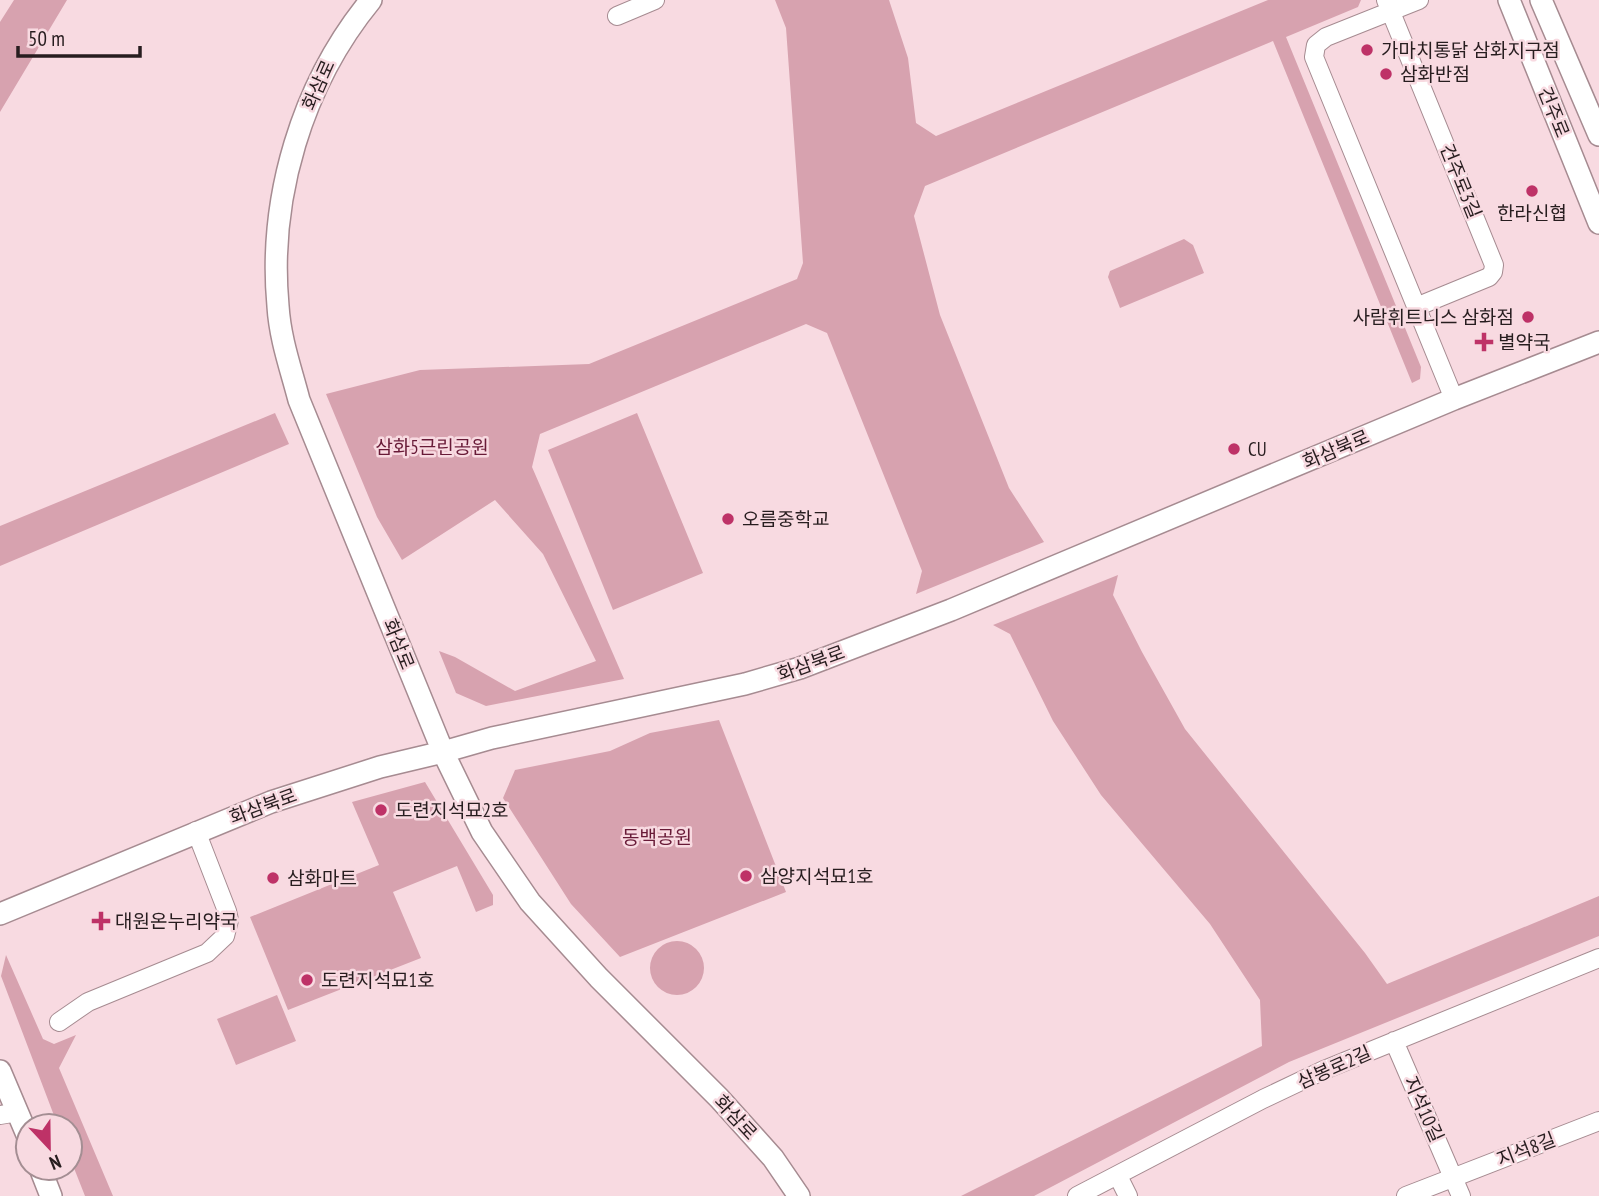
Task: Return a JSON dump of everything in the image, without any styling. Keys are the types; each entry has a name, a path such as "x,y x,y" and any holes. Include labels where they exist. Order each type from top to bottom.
{"street":[{"name":"화삼로","path":"371,0 332,54 303,121 283,196 276,242 278,306 285,351 299,400 443,752 482,832 530,902 598,978 719,1098 773,1158 799,1196"},
{"path":"617,16 655,0"},
{"path":"1419,0 1389,6 1319,41 1314,57 1454,399"},
{"name":"건주로","path":"1509,0 1599,223"},
{"name":"건주로","path":"1541,0 1599,135"},
{"name":"건주로3길","path":"1389,6 1494,265 1489,277 1416,307"},
{"path":"1568,147 1599,193"},
{"name":"화삼북로","path":"0,914 196,831 271,802 380,767 492,738 745,684 800,668 1013,584 1454,399 1599,342"},
{"path":"60,1022 88,1002 207,953 225,936 229,920 227,911 196,831"},
{"name":"삼봉로2길","path":"1077,1196 1324,1070 1599,958"},
{"name":"지석10길","path":"1394,1041 1461,1196"},
{"path":"0,1071 9,1114"},
{"name":"지석8길","path":"1454,1177 1599,1121"},
{"path":"1118,1176 1128,1196"},
{"path":"1406,1196 1454,1177"}],"green space":[{"path":"14,0 67,0 0,112 0,22"},
{"name":"삼화5근린공원","path":"775,0 889,0 908,58 916,123 936,136 1268,0 1361,0 1358,7 1286,37 1421,367 1420,379 1412,383 1273,41 925,186 914,216 940,315 1009,488 1044,542 916,594 922,571 827,333 806,324 540,434 532,467 624,679 486,706 456,693 439,651 455,657 515,691 596,661 543,554 495,500 402,560 377,517 326,394 420,370 589,364 797,279 803,263 786,28"},
{"path":"1184,239 1193,245 1204,273 1120,308 1108,277 1110,271"},
{"path":"275,413 289,444 0,566 0,526"},
{"path":"637,413 703,573 613,610 548,450"},
{"path":"1118,575 1113,595 1185,729 1387,984 1599,896 1599,936 1289,1062 1034,1196 961,1196 1262,1046 1260,1000 1210,924 1101,795 1053,721 1010,634 993,625"},
{"name":"동백공원","path":"719,720 786,892 620,957 571,904 503,798 515,770 610,751 650,733"},
{"path":"425,782 493,895 493,905 476,912 457,866 393,892 421,958 288,1010 250,917 379,865 352,802"},
{"path":"677,941 696,949 704,968 696,987 677,995 658,987 650,968 658,949"},
{"path":"6,955 43,1039 54,1044 76,1035 59,1068 78,1112 53,1112 1,976"},
{"path":"277,995 296,1041 236,1065 217,1019"},
{"path":"84,1127 113,1196 85,1196 79,1182 84,1182"}],"place":[{"name":"가마치통닭 삼화지구점","path":"1367,50"},
{"name":"삼화반점","path":"1386,74"},
{"name":"한라신협","path":"1532,191"},
{"name":"사람휘트니스 삼화점","path":"1528,317"},
{"name":"별약국","path":"1484,342"},
{"name":"CU","path":"1234,449"},
{"name":"오름중학교","path":"728,519"},
{"name":"도련지석묘2호","path":"381,810"},
{"name":"삼양지석묘1호","path":"746,876"},
{"name":"삼화마트","path":"273,878"},
{"name":"대원온누리약국","path":"101,921"},
{"name":"도련지석묘1호","path":"307,980"}]}
